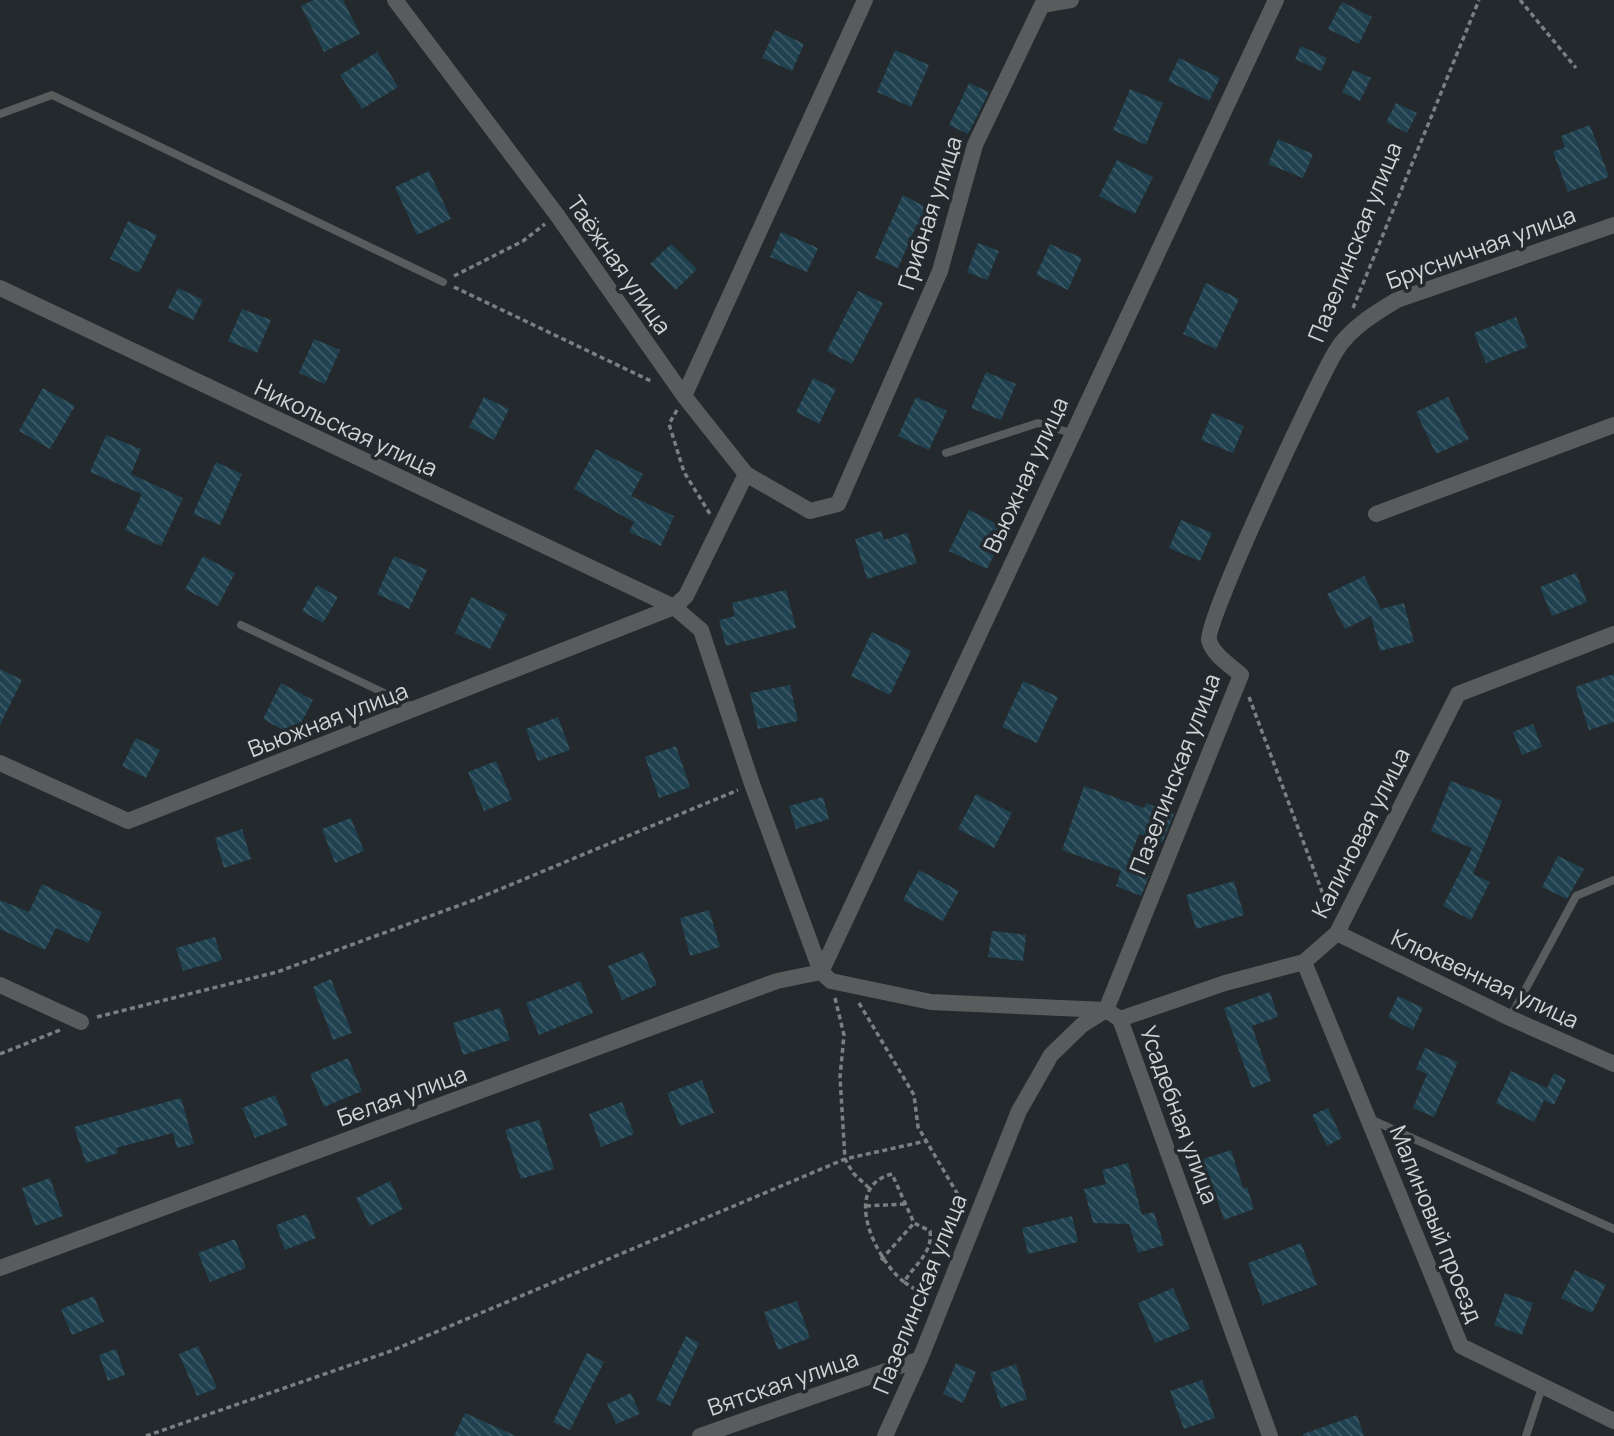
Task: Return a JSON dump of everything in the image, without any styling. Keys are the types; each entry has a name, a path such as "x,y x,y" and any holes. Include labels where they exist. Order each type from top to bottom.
{"street":[{"name":"Таёжная улица","path":"395,0 557,215 684,396 746,474 810,512 838,504"},
{"path":"684,396 865,0"},
{"name":"Грибная улица","path":"838,504 940,271 975,145 1042,5 1071,0"},
{"name":"Вьюжная улица","path":"826,976 1072,433 1276,0"},
{"name":"Брусничная улица","path":"1336,349 1368,317 1397,300 1614,225"},
{"name":"Никольская улица","path":"0,288 674,607 701,630 752,784 826,976"},
{"name":"Пазелинская улица","path":"885,1436 920,1359 1019,1111 1035,1080 1051,1055 1082,1025 1106,1010 1241,675 1215,651 1209,639 1211,624 1233,567 1336,349"},
{"path":"1376,514 1614,425"},
{"path":"674,607 687,596 746,474"},
{"name":"Вьюжная улица","path":"0,763 128,821 674,607"},
{"name":"Калиновая улица","path":"1120,1019 1225,982 1304,962 1337,933 1458,694 1614,634"},
{"name":"Клюквенная улица","path":"1337,933 1510,1018 1614,1064"},
{"name":"Малиновый проезд","path":"1304,962 1461,1346 1614,1421"},
{"path":"826,976 849,986 931,1002 1106,1010"},
{"name":"Белая улица","path":"0,1268 777,981 826,976"},
{"path":"0,985 81,1021"},
{"name":"Усадебная улица","path":"1106,1010 1120,1019 1270,1436"},
{"name":"Вятская улица","path":"700,1436 920,1359"}],"lane":[{"path":"0,114 52,95 443,282"},
{"path":"946,453 1038,423 1072,433"},
{"path":"242,625 418,709"},
{"path":"1510,1018 1576,896 1614,880"},
{"path":"1370,1119 1614,1229"},
{"path":"1526,1436 1542,1387"}],"path":[{"name":"Пазелинская улица","path":"1352,310 1479,0"},
{"path":"1520,0 1576,68"},
{"path":"443,282 523,241 557,215"},
{"path":"443,282 684,396 669,424 684,472 719,528"},
{"path":"1241,675 1337,933"},
{"path":"0,1054 81,1021 277,972 474,900 752,784"},
{"path":"826,976 844,1035 840,1077 845,1159 853,1173 869,1188"},
{"path":"849,986 914,1095 918,1127 957,1196 975,1220"},
{"path":"146,1436 391,1351 845,1159 926,1141"},
{"path":"904,1282 932,1243 930,1231 914,1223 892,1174 878,1178 869,1188 866,1206 873,1244 881,1260 904,1282 930,1299"},
{"path":"866,1206 905,1204"},
{"path":"881,1260 914,1223"}],"building":[{"path":"313,0 343,0 360,34 324,52 301,6"},
{"path":"1342,2 1372,17 1359,44 1328,29"},
{"path":"775,30 804,44 792,71 762,58"},
{"path":"1301,46 1327,58 1321,71 1295,59"},
{"path":"895,50 929,65 911,107 877,92"},
{"path":"377,52 398,87 362,109 340,75"},
{"path":"1179,58 1220,78 1209,101 1168,81"},
{"path":"1353,70 1371,78 1360,101 1342,92"},
{"path":"969,83 989,92 968,134 949,125"},
{"path":"1130,89 1163,103 1146,145 1113,130"},
{"path":"1396,103 1417,113 1407,133 1386,122"},
{"path":"1590,125 1609,177 1568,192 1553,152 1565,147 1561,136"},
{"path":"1278,139 1313,154 1303,178 1268,164"},
{"path":"1117,160 1153,177 1135,214 1099,196"},
{"path":"429,171 451,219 417,235 395,187"},
{"path":"903,195 935,212 927,228 917,224 898,268 875,258"},
{"path":"128,221 157,235 139,273 110,259"},
{"path":"781,232 818,248 807,272 770,257"},
{"path":"978,243 999,251 987,280 967,272"},
{"path":"671,244 697,269 676,290 650,264"},
{"path":"1050,244 1082,258 1068,290 1036,275"},
{"path":"1206,283 1239,299 1216,349 1183,334"},
{"path":"178,288 203,300 193,320 168,308"},
{"path":"858,291 883,303 852,364 827,351"},
{"path":"242,309 271,320 257,353 228,341"},
{"path":"1516,317 1528,347 1486,363 1474,333"},
{"path":"314,339 340,350 325,384 299,373"},
{"path":"986,372 1016,384 1001,420 971,408"},
{"path":"813,378 836,389 819,424 796,412"},
{"path":"43,388 75,406 50,449 19,431"},
{"path":"484,397 509,409 494,440 469,427"},
{"path":"916,397 947,411 929,450 898,436"},
{"path":"1448,397 1469,439 1436,454 1416,412"},
{"path":"1212,413 1244,426 1233,453 1201,440"},
{"path":"106,435 141,449 131,474 183,498 161,546 125,530 142,494 90,472"},
{"path":"596,449 643,474 631,496 674,516 661,546 629,532 634,522 574,489"},
{"path":"216,462 242,474 220,525 193,514"},
{"path":"969,510 1007,529 987,569 949,551"},
{"path":"1181,520 1212,533 1200,561 1169,548"},
{"path":"881,531 884,540 907,533 917,563 867,579 855,539"},
{"path":"203,556 235,573 218,606 185,589"},
{"path":"394,556 427,570 409,609 377,594"},
{"path":"1576,573 1587,602 1552,616 1540,587"},
{"path":"1364,576 1381,609 1404,603 1414,642 1380,651 1371,616 1345,629 1327,594"},
{"path":"317,585 338,597 323,623 302,611"},
{"path":"786,590 796,628 726,646 719,620 735,616 732,603"},
{"path":"471,597 507,614 490,649 455,633"},
{"path":"872,632 911,651 890,695 851,676"},
{"path":"0,669 22,680 0,725"},
{"path":"1614,674 1614,722 1589,730 1575,687"},
{"path":"1023,681 1058,697 1037,743 1002,727"},
{"path":"281,683 313,700 294,736 263,719"},
{"path":"790,685 798,721 758,729 750,693"},
{"path":"558,717 570,750 538,761 526,729"},
{"path":"1533,724 1542,747 1522,755 1513,732"},
{"path":"136,738 160,750 146,778 122,766"},
{"path":"676,746 690,787 659,798 645,757"},
{"path":"496,761 512,800 484,811 468,772"},
{"path":"1451,781 1502,801 1473,874 1490,882 1471,920 1443,906 1472,848 1431,831"},
{"path":"1084,786 1144,808 1146,803 1174,814 1162,843 1139,834 1126,868 1149,876 1141,896 1116,886 1121,871 1062,850"},
{"path":"976,794 1012,813 994,848 958,829"},
{"path":"823,797 829,819 796,829 789,806"},
{"path":"351,818 364,851 335,863 322,829"},
{"path":"242,829 251,859 224,868 215,838"},
{"path":"1558,856 1584,869 1567,899 1542,887"},
{"path":"919,870 959,891 943,921 903,900"},
{"path":"1234,881 1244,915 1196,929 1186,895"},
{"path":"42,884 102,912 88,943 56,928 45,950 0,929 0,900 29,912"},
{"path":"709,910 720,947 690,956 680,918"},
{"path":"992,931 1026,935 1023,961 988,957"},
{"path":"215,937 222,960 183,971 176,948"},
{"path":"643,952 657,985 622,1000 608,966"},
{"path":"331,979 352,1033 333,1040 313,987"},
{"path":"580,981 593,1013 539,1035 526,1003"},
{"path":"1270,992 1278,1017 1252,1026 1271,1081 1252,1088 1224,1008"},
{"path":"1398,996 1423,1008 1413,1030 1388,1017"},
{"path":"500,1008 510,1040 463,1055 453,1023"},
{"path":"1425,1048 1458,1062 1434,1117 1413,1108 1427,1074 1416,1069"},
{"path":"348,1058 362,1091 324,1107 310,1074"},
{"path":"1511,1071 1547,1088 1554,1073 1566,1080 1554,1105 1544,1100 1534,1122 1496,1103"},
{"path":"702,1080 714,1113 680,1126 667,1093"},
{"path":"275,1095 288,1125 255,1138 242,1108"},
{"path":"181,1098 194,1144 177,1148 173,1133 116,1148 118,1153 86,1163 74,1127"},
{"path":"622,1102 634,1134 601,1147 589,1114"},
{"path":"1328,1108 1342,1138 1327,1146 1312,1115"},
{"path":"539,1120 554,1169 521,1179 505,1130"},
{"path":"1231,1150 1243,1188 1247,1187 1254,1209 1224,1220 1209,1175 1206,1176 1200,1160"},
{"path":"1128,1163 1142,1215 1154,1212 1164,1245 1138,1253 1129,1224 1093,1223 1084,1189 1106,1184 1102,1170"},
{"path":"50,1178 63,1216 35,1226 22,1188"},
{"path":"390,1181 403,1209 370,1226 356,1198"},
{"path":"306,1214 316,1238 285,1250 276,1225"},
{"path":"1072,1216 1078,1242 1028,1254 1022,1228"},
{"path":"235,1239 246,1268 210,1282 198,1253"},
{"path":"1301,1243 1317,1285 1263,1305 1248,1263"},
{"path":"1575,1270 1606,1285 1592,1313 1561,1298"},
{"path":"1173,1288 1190,1329 1155,1343 1138,1303"},
{"path":"1505,1293 1533,1303 1522,1335 1494,1325"},
{"path":"94,1296 104,1322 72,1335 61,1309"},
{"path":"797,1301 810,1338 778,1350 764,1312"},
{"path":"686,1336 699,1343 670,1406 656,1400"},
{"path":"198,1346 217,1388 197,1396 179,1354"},
{"path":"116,1349 125,1375 108,1381 99,1355"},
{"path":"587,1353 604,1362 570,1430 553,1422"},
{"path":"956,1363 976,1372 963,1403 943,1394"},
{"path":"1016,1364 1027,1399 1001,1408 990,1373"},
{"path":"1202,1380 1215,1418 1184,1429 1170,1391"},
{"path":"631,1393 640,1414 616,1424 607,1404"},
{"path":"465,1413 516,1436 454,1436"},
{"path":"1357,1415 1364,1436 1303,1436 1303,1434"}]}
